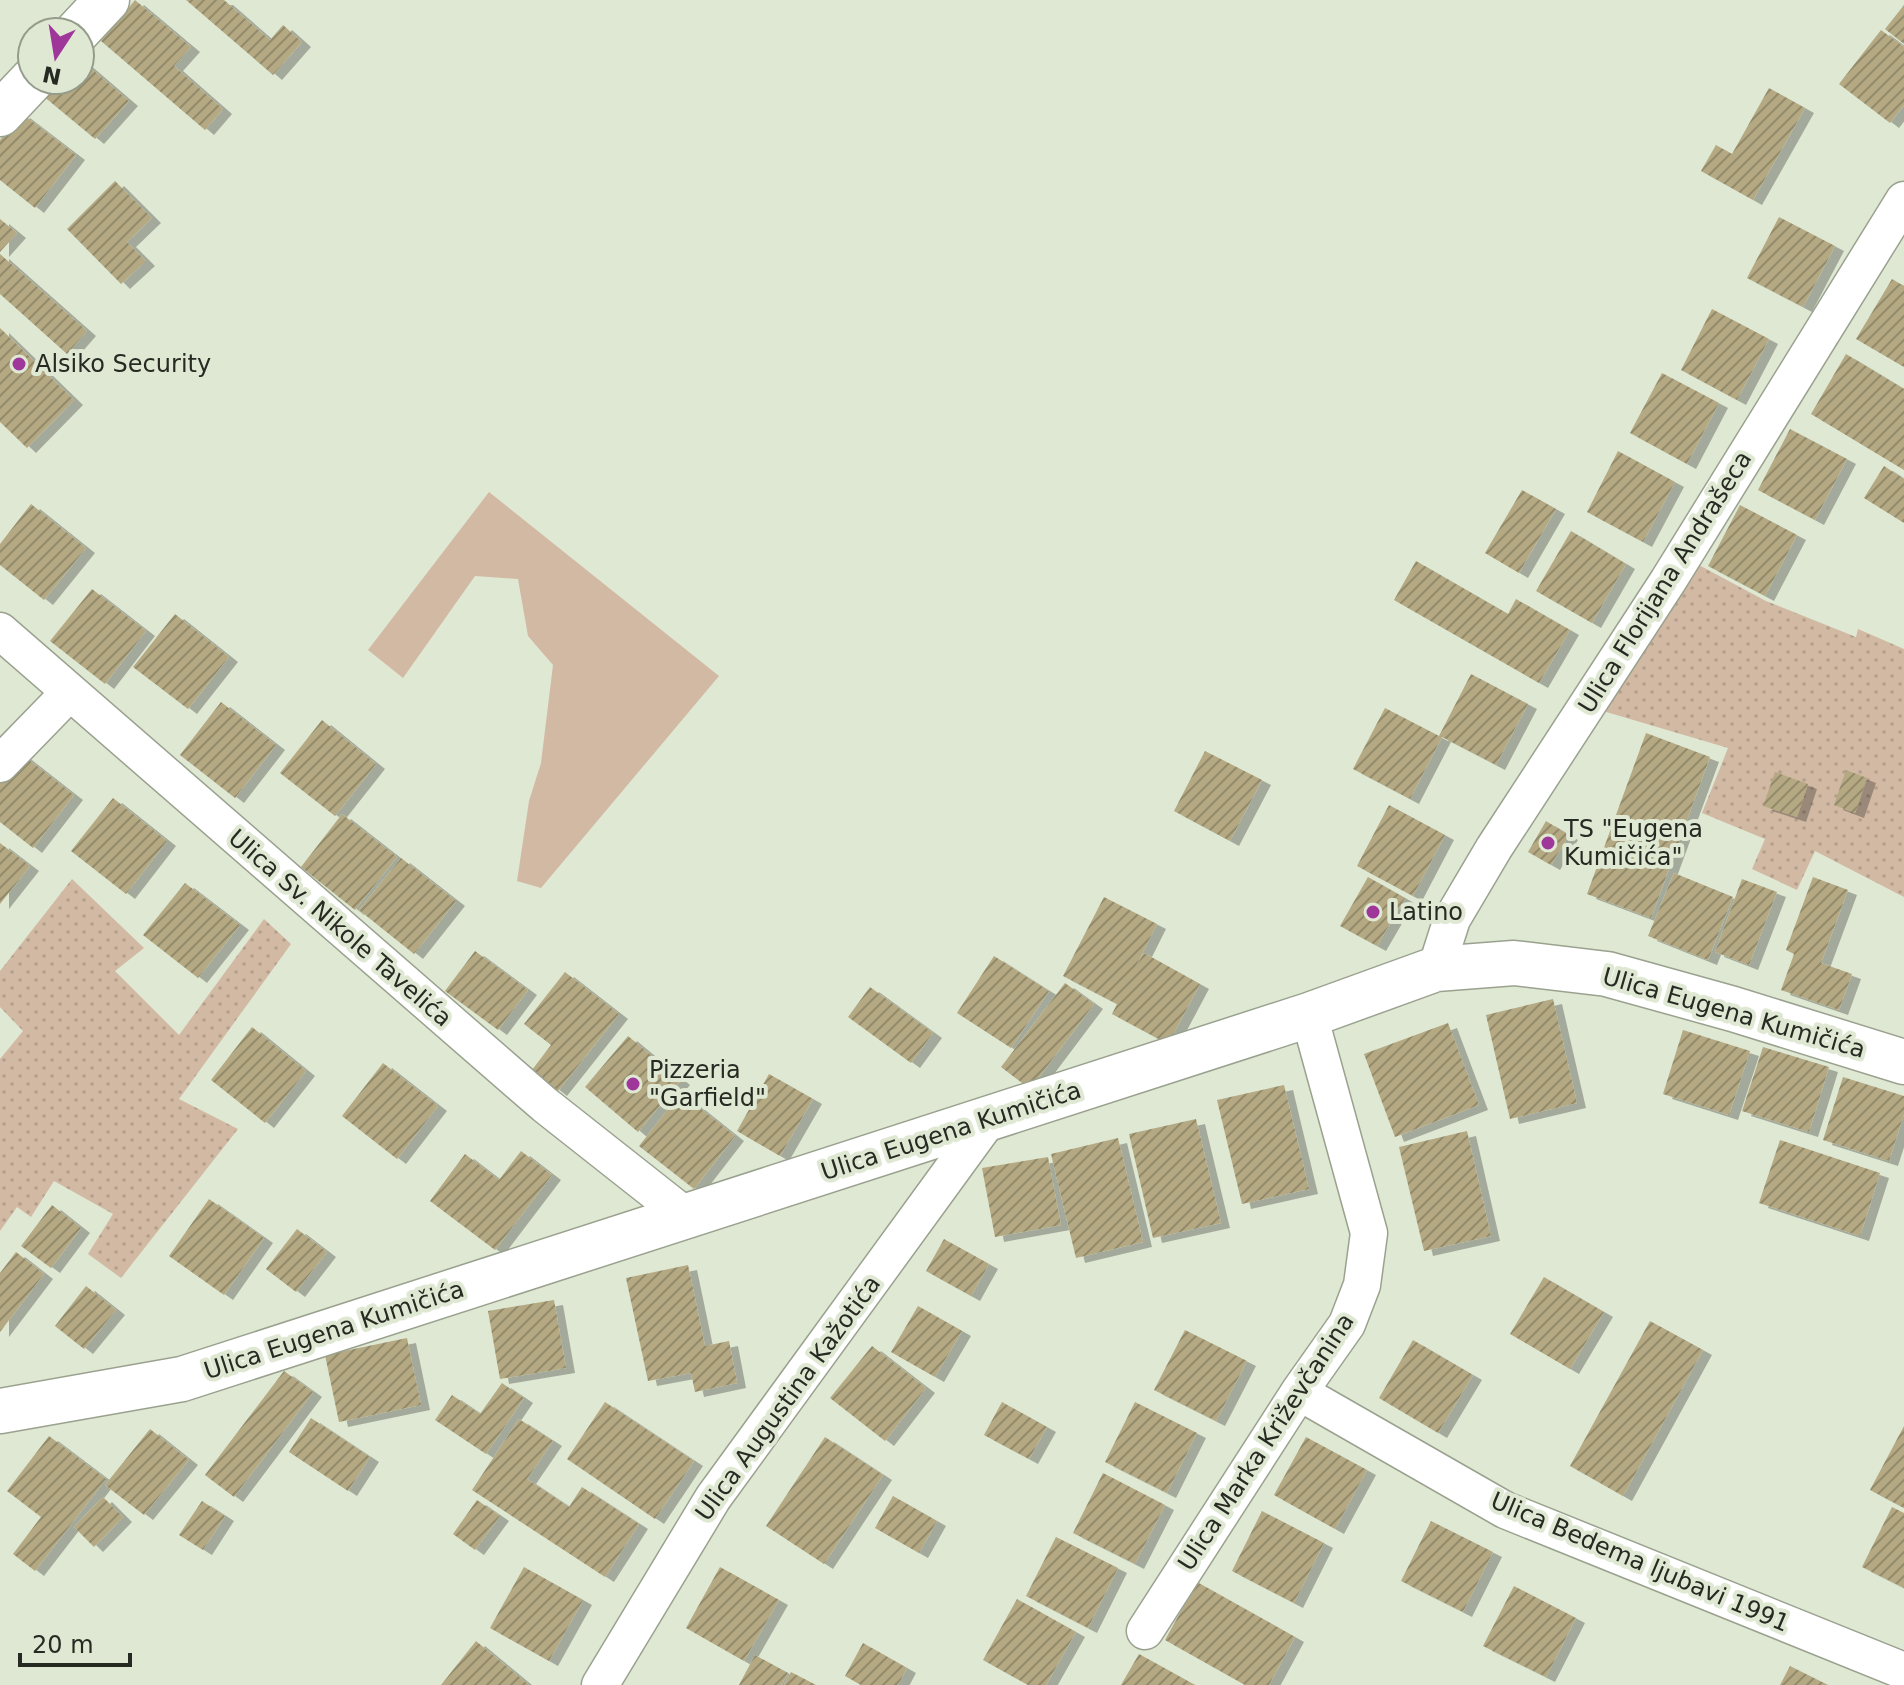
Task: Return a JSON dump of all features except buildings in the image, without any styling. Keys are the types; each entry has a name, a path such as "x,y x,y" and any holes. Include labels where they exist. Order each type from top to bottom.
{"street":[{"path":"92,16 107,0"},
{"path":"0,114 17,96"},
{"name":"Ulica Florijana Andrašeca","path":"1436,969 1452,919 1494,848 1668,581 1904,200"},
{"name":"Ulica Sv. Nikole Tavelića","path":"0,631 533,1095 687,1217"},
{"path":"0,764 69,693"},
{"name":"Ulica Eugena Kumičića","path":"0,1411 182,1379 1309,1015 1436,969 1514,963 1607,974 1904,1062"},
{"name":"Ulica Marka Križevčanina","path":"1145,1631 1299,1392 1347,1324 1362,1285 1369,1233 1309,1015"},
{"name":"Ulica Augustina Kažotića","path":"600,1685 713,1498 989,1119"},
{"name":"Ulica Bedema ljubavi 1991","path":"1299,1392 1505,1510 1904,1671"}],"shaded area":[{"path":"489,492 719,676 541,888 517,881 529,801 541,763 553,665 528,636 518,579 475,576 403,678 368,650"},
{"path":"1682,556 1766,601 1856,637 1858,629 1904,649 1904,897 1815,851 1797,890 1752,869 1765,839 1702,813 1728,748 1586,706"},
{"path":"72,879 144,948 115,971 179,1035 264,919 291,944 179,1099 238,1129 121,1278 88,1254 113,1214 54,1181 31,1217 17,1207 0,1231 0,1059 23,1031 0,1007 0,971"}],"place":[{"name":"Alsiko Security","path":"19,364"},
{"name":"TS \"Eugena Kumičića\"","path":"1548,843"},
{"name":"Latino","path":"1373,912"},
{"name":"Pizzeria \"Garfield\"","path":"633,1084"}]}
